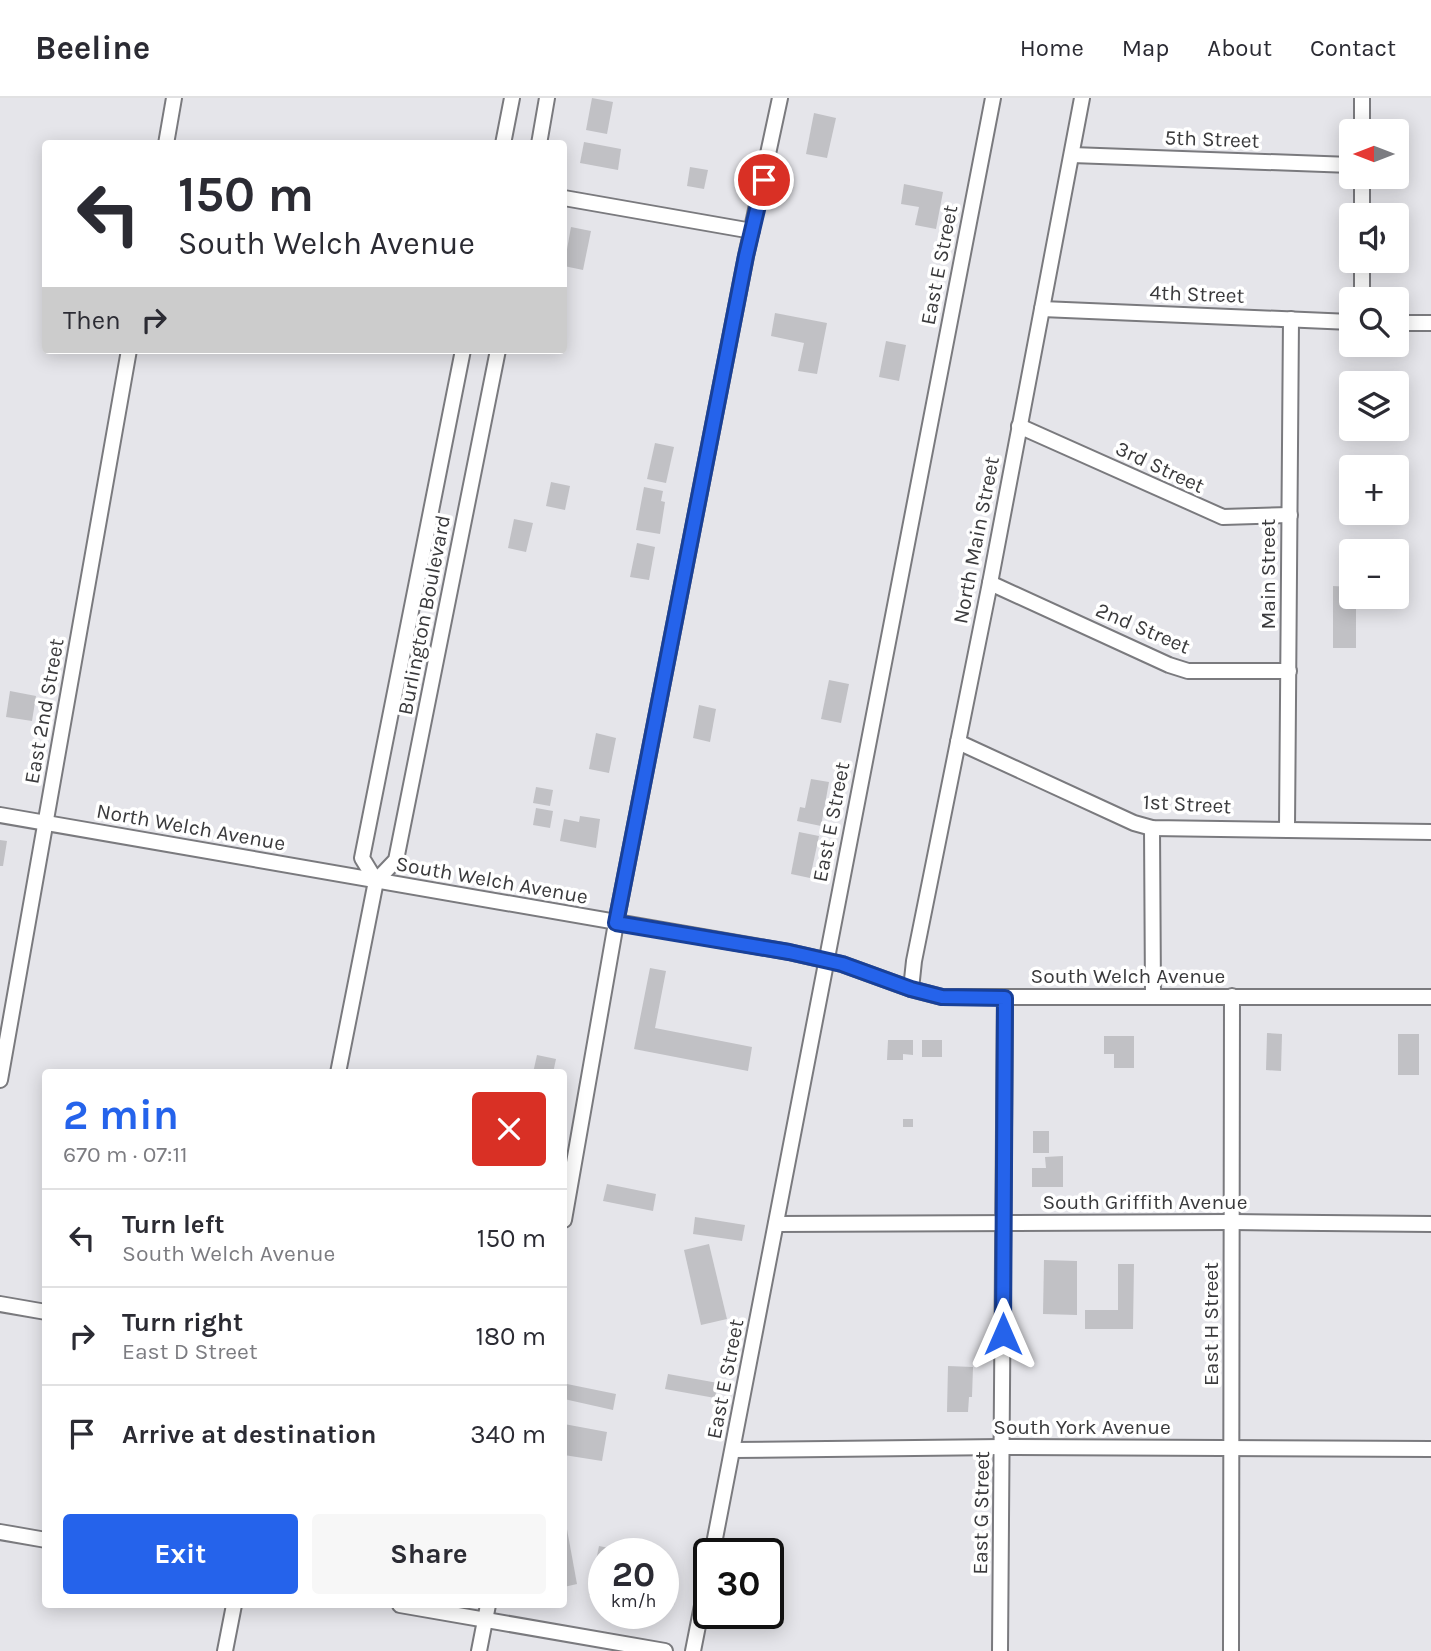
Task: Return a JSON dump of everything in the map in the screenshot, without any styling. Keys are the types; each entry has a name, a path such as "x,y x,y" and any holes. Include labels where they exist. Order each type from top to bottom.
{"street":[{"path":"167,140 174,98"},
{"path":"504,140 512,98"},
{"path":"540,140 547,98"},
{"path":"567,1203 616,923 780,98"},
{"name":"East E Street","path":"715,1538 993,98"},
{"name":"North Main Street","path":"911,989 914,961 990,583 1082,98"},
{"path":"1362,98 1362,119"},
{"name":"5th Street","path":"1072,155 1339,165"},
{"path":"567,199 752,231"},
{"name":"4th Street","path":"1042,309 1339,321"},
{"name":"Main Street","path":"1287,828 1290,319"},
{"path":"1409,323 1431,323"},
{"name":"East 2nd Street","path":"0,1080 128,354"},
{"name":"Burlington Boulevard","path":"376,881 362,858 462,354"},
{"name":"Burlington Boulevard","path":"339,1069 376,881 396,860 497,354"},
{"name":"3rd Street","path":"1019,426 1223,517 1290,515"},
{"name":"2nd Street","path":"990,583 1168,665 1188,671 1289,671"},
{"name":"1st Street","path":"958,742 1134,823 1152,828 1431,832"},
{"name":"North Welch Avenue","path":"0,815 376,881"},
{"path":"1152,828 1153,996"},
{"name":"South Welch Avenue","path":"376,881 789,952 842,964 911,989 942,997 1431,997"},
{"name":"East H Street","path":"1231,1651 1233,996"},
{"name":"East G Street","path":"1000,1651 1005,998"},
{"name":"South Griffith Avenue","path":"776,1224 1431,1224"},
{"path":"0,1304 42,1311"},
{"name":"South York Avenue","path":"733,1450 1002,1447 1431,1449"},
{"path":"0,1532 42,1539"},
{"path":"225,1651 232,1608"},
{"path":"417,1608 665,1651"},
{"path":"479,1651 487,1608"},
{"path":"692,1651 697,1629"}],"building":[{"path":"592,98 613,102 607,134 586,130"},
{"path":"814,113 836,118 827,158 806,154"},
{"path":"584,142 621,149 618,170 580,163"},
{"path":"690,167 708,170 704,189 687,186"},
{"path":"904,184 943,192 936,229 915,225 919,207 901,204"},
{"path":"571,227 591,231 583,270 567,267"},
{"path":"775,313 827,323 817,374 798,371 804,343 771,336"},
{"path":"886,341 906,345 899,381 879,377"},
{"path":"655,443 674,447 666,483 647,479"},
{"path":"551,482 570,486 565,510 546,506"},
{"path":"644,487 663,491 661,501 665,502 660,534 636,530"},
{"path":"514,519 533,523 526,552 508,548"},
{"path":"637,543 655,547 649,580 630,577"},
{"path":"1333,586 1339,586 1339,609 1356,609 1356,648 1333,648"},
{"path":"829,680 849,684 841,723 821,719"},
{"path":"10,691 36,696 32,721 6,717"},
{"path":"699,705 716,709 710,742 693,738"},
{"path":"596,733 616,738 609,773 589,769"},
{"path":"811,779 829,782 821,826 797,821 800,807 805,808"},
{"path":"536,787 553,790 550,806 533,803"},
{"path":"536,808 553,811 550,828 533,825"},
{"path":"580,816 600,819 596,848 560,841 564,819 579,822"},
{"path":"799,832 819,836 810,878 791,874"},
{"path":"0,840 7,841 3,866 0,866"},
{"path":"650,968 666,971 655,1028 752,1047 748,1071 634,1049"},
{"path":"1267,1033 1282,1034 1281,1071 1266,1070"},
{"path":"1398,1034 1419,1034 1419,1075 1398,1075"},
{"path":"1104,1036 1134,1036 1134,1068 1114,1068 1114,1054 1104,1054"},
{"path":"888,1040 913,1040 913,1055 903,1054 903,1060 887,1060"},
{"path":"922,1040 942,1040 942,1057 922,1057"},
{"path":"537,1055 556,1059 554,1069 534,1069"},
{"path":"903,1119 913,1119 913,1127 903,1127"},
{"path":"1033,1131 1049,1131 1049,1153 1033,1153"},
{"path":"1063,1156 1063,1187 1032,1187 1032,1168 1046,1168 1045,1157"},
{"path":"607,1184 656,1194 653,1211 603,1201"},
{"path":"695,1217 745,1225 742,1241 693,1234"},
{"path":"709,1244 727,1319 701,1325 684,1250"},
{"path":"1044,1260 1077,1261 1077,1315 1043,1314"},
{"path":"1118,1264 1134,1264 1133,1329 1085,1329 1085,1310 1118,1310"},
{"path":"948,1366 973,1367 972,1397 969,1397 968,1412 947,1412"},
{"path":"668,1374 718,1383 715,1398 665,1389"},
{"path":"567,1384 616,1394 613,1410 567,1400"},
{"path":"567,1425 607,1432 602,1461 567,1455"},
{"path":"567,1529 577,1584 567,1586"}],"route":[{"path":"764,180 746,256 616,923 789,952 842,964 911,989 942,997 1005,998 1003,1334"}]}
